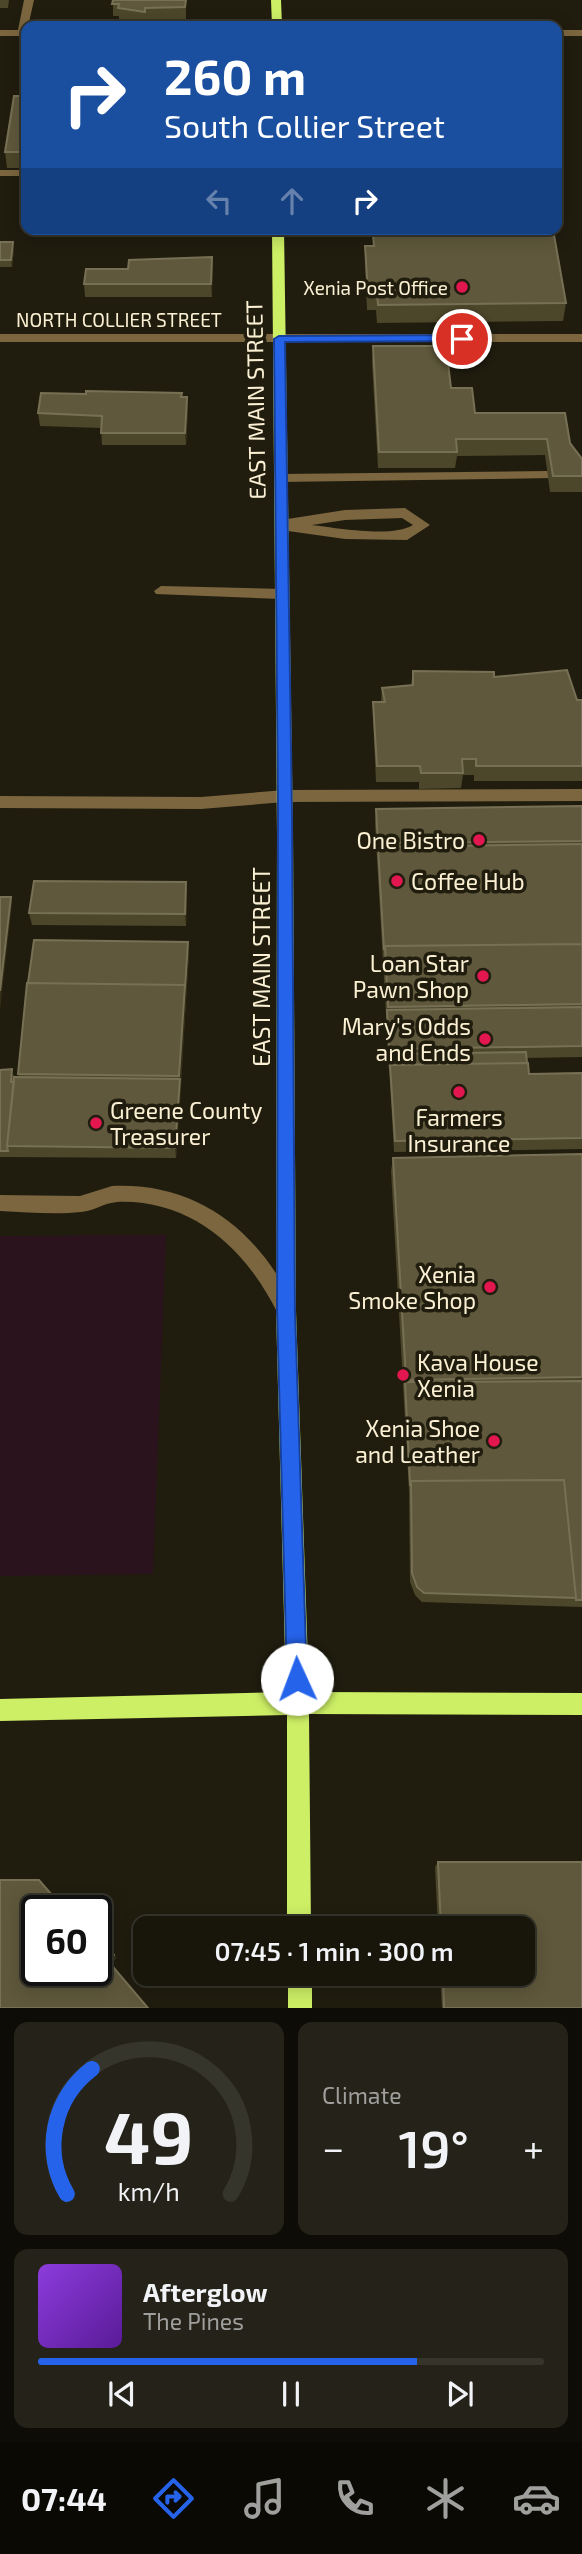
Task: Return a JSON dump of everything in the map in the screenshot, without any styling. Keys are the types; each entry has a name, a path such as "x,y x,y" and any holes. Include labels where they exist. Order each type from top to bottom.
{"main road":[{"path":"276,0 276,21"},
{"name":"EAST MAIN STREET","path":"278,235 285,796 286,1311 298,1703 299,1916"},
{"path":"0,1710 298,1703 582,1703"},
{"path":"300,1986 300,2008"}],"street":[{"path":"26,21 29,0"},
{"path":"0,33 21,33"},
{"path":"562,33 582,33"},
{"path":"0,173 21,173"},
{"name":"NORTH COLLIER STREET","path":"0,338 582,338"},
{"path":"281,478 548,475"},
{"path":"405,513 423,525 407,535 345,534 281,525 345,515 405,513"},
{"path":"162,592 282,594"},
{"path":"0,803 201,803 285,796 582,795"},
{"path":"0,1203 93,1203 113,1194 169,1200 214,1220 242,1242 267,1270 286,1311"}],"shaded area":[{"path":"166,1235 153,1574 0,1576 0,1236"}],"building":[{"path":"113,0 186,0 185,7 145,8 145,12 118,8 119,4 112,4"},
{"path":"14,96 21,96 21,152 5,152"},
{"name":"Xenia Post Office","path":"373,235 554,235 566,303 378,305 377,292 368,292 365,246 374,246"},
{"path":"0,242 13,242 11,260 0,260"},
{"path":"212,257 211,284 84,284 86,269 128,269 129,260"},
{"path":"373,346 446,346 451,388 472,388 475,413 565,413 570,443 582,459 582,476 553,476 547,439 456,439 457,452 379,452"},
{"path":"86,391 182,393 181,397 187,397 185,433 101,433 102,416 38,413 41,393 86,394"},
{"path":"567,670 577,700 582,700 582,766 476,766 476,759 462,759 463,773 421,773 420,766 377,766 373,702 385,702 382,688 413,685 413,671 494,672 494,677"},
{"path":"582,806 582,841 378,843 376,809"},
{"path":"582,844 582,944 385,946 384,950 378,847"},
{"path":"34,881 186,882 185,914 29,913"},
{"path":"0,897 11,897 0,991"},
{"path":"34,940 188,942 185,988 185,985 28,983"},
{"name":"Loan Star Pawn Shop","path":"582,944 582,1004 388,1007 385,946"},
{"path":"27,983 185,985 179,1076 18,1074"},
{"name":"Mary's Odds and Ends","path":"582,1007 582,1046 389,1049 387,1010"},
{"path":"526,1052 527,1063 390,1065 390,1069 389,1054"},
{"path":"528,1063 529,1074 582,1073 582,1138 395,1141 390,1065"},
{"path":"12,1069 11,1082 14,1082 8,1151 0,1151 0,1070"},
{"name":"Greene County Treasurer","path":"14,1077 180,1079 175,1148 7,1146"},
{"path":"582,1154 582,1377 406,1380 393,1158"},
{"name":"Xenia Shoe and Leather","path":"582,1381 582,1600 576,1600 564,1480 410,1483 405,1382"},
{"path":"564,1480 576,1598 424,1593 417,1587 412,1573 411,1481"},
{"path":"438,1862 582,1862 582,2008 444,2008 443,1986 535,1986 535,1916 440,1916"},
{"path":"0,1880 39,1880 52,1895 21,1895 21,1986 112,1986 112,1966 148,2008 0,2008"}],"place":[{"name":"Xenia Post Office","path":"462,287"},
{"name":"One Bistro","path":"479,840"},
{"name":"Coffee Hub","path":"397,881"},
{"name":"Loan Star Pawn Shop","path":"483,976"},
{"name":"Mary's Odds and Ends","path":"485,1039"},
{"name":"Farmers Insurance","path":"459,1092"},
{"name":"Greene County Treasurer","path":"96,1123"},
{"name":"Xenia Smoke Shop","path":"490,1287"},
{"name":"Kava House Xenia","path":"403,1375"},
{"name":"Xenia Shoe and Leather","path":"494,1441"}],"route":[{"path":"297,1679 286,1311 287,1092 279,339 462,339"}]}
